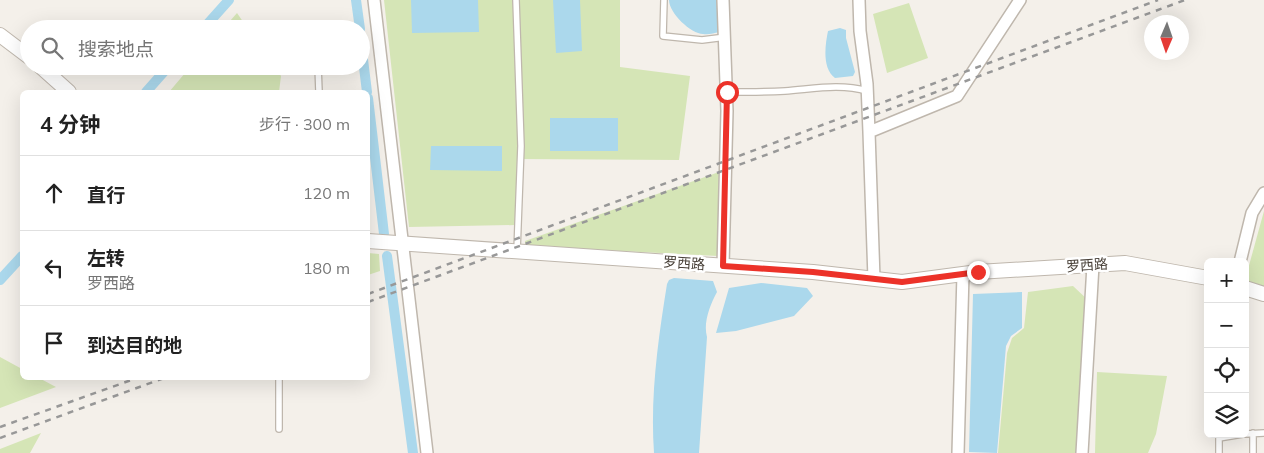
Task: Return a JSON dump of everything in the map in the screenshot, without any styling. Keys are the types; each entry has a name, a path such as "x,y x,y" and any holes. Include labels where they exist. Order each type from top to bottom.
{"street":[{"path":"374,0 427,453"},
{"path":"723,0 727,92 723,266"},
{"path":"858,0 867,91 874,279"},
{"path":"869,132 957,96 1020,0"},
{"path":"0,35 20,50"},
{"path":"50,75 67,90"},
{"path":"1241,258 1252,214 1264,193"},
{"name":"罗西路","path":"370,242 813,272 902,282 963,274 1126,263 1204,277"},
{"path":"1082,453 1093,265"},
{"path":"958,453 963,274"},
{"path":"1249,289 1264,294"}],"lane":[{"path":"516,0 521,146 517,251"},
{"path":"664,0 662,36 702,40 726,37"},
{"path":"318,75 319,90"},
{"path":"727,92 785,91 832,87 856,88 867,91"},
{"path":"279,380 279,429"},
{"path":"1253,432 1253,453"},
{"path":"1249,433 1264,433"},
{"path":"1219,438 1219,453"}],"green space":[{"path":"384,0 620,0 620,67 690,76 679,160 517,159 515,225 409,227"},
{"path":"909,3 928,58 887,73 873,14"},
{"path":"237,13 242,20 231,20"},
{"path":"183,75 281,76 279,90 171,90"},
{"path":"719,172 718,256 525,246 525,241"},
{"path":"1264,211 1264,290 1249,285 1249,265"},
{"path":"370,253 379,254 380,271 370,274"},
{"path":"1073,286 1089,301 1079,453 998,453 1007,353 1012,338 1024,328 1028,292"},
{"path":"0,357 20,368 20,380 43,380 56,387 0,408"},
{"path":"1097,372 1167,376 1156,434 1148,453 1095,453"},
{"path":"41,433 30,453 0,453 0,449"}],"water":[{"path":"411,0 478,0 479,32 412,33"},
{"path":"553,0 580,0 582,51 556,53"},
{"path":"669,0 719,0 719,32 705,34 693,31 681,22 673,11"},
{"path":"840,28 846,30 846,38 855,72 853,76 835,78 826,63 826,43 828,31"},
{"path":"550,118 618,118 618,151 550,151"},
{"path":"431,146 502,146 502,171 430,170"},
{"path":"674,278 713,281 717,292 710,308 706,326 707,337 699,453 654,453 653,411 658,347 667,284 669,280"},
{"path":"761,283 807,288 813,296 794,316 736,331 716,333 729,288"},
{"path":"1022,292 1022,328 1011,336 1006,346 997,453 969,452 973,294"}],"waterway":[{"path":"211,20 229,0"},
{"path":"356,0 359,20"},
{"path":"148,90 161,75"},
{"path":"365,75 367,90"},
{"path":"370,115 384,234"},
{"path":"387,256 413,453"},
{"path":"0,280 20,258"}],"railway":[{"path":"370,293 1158,0"},
{"path":"370,301 1185,0"},
{"path":"0,427 131,380"},
{"path":"0,438 159,380"}],"route":[{"path":"727,92 723,266 813,272 902,282 978,272"}]}
